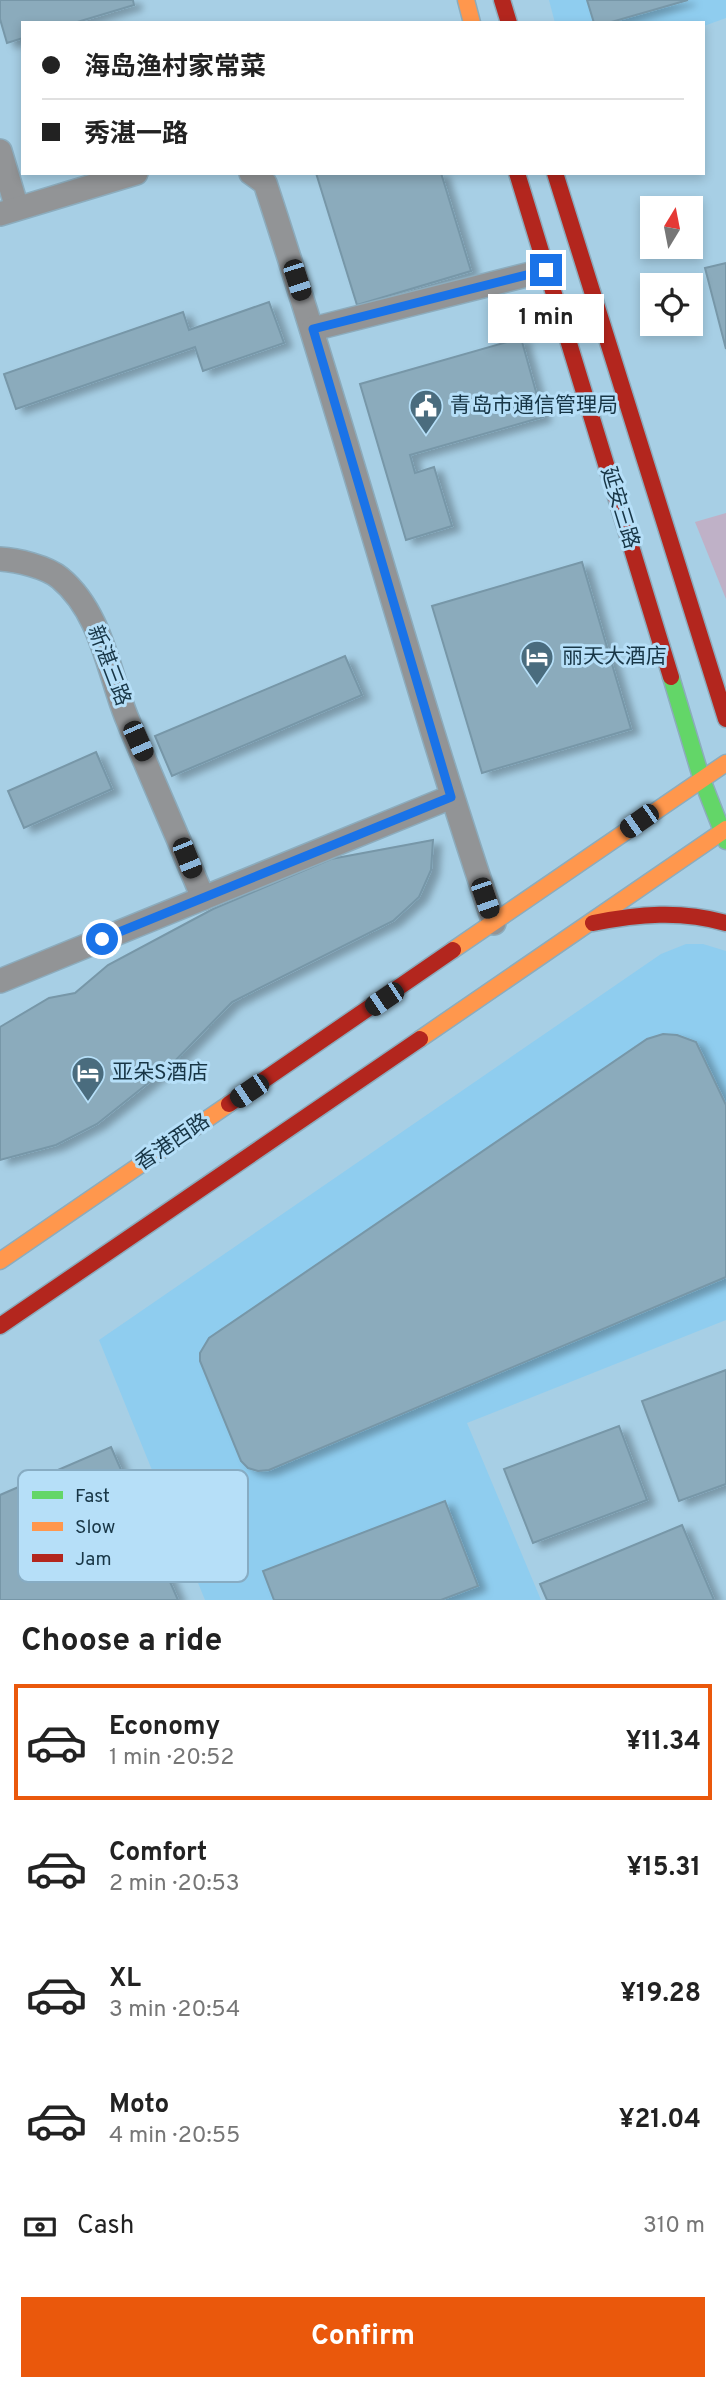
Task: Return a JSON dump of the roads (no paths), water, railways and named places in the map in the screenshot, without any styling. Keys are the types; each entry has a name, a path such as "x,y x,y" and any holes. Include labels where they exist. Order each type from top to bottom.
{"main road":[{"path":"466,0 471,21"},
{"path":"502,0 508,21"},
{"name":"延安三路","path":"518,175 701,778 725,834"},
{"name":"延安三路","path":"556,175 726,719"},
{"path":"692,615 715,631"},
{"name":"香港西路","path":"0,1261 726,763"},
{"path":"0,1326 481,995 725,834"},
{"path":"593,923 620,917 694,914 726,923"}],"street":[{"path":"0,150 8,211 129,175"},
{"path":"254,175 265,183 313,329 451,797 494,923"},
{"path":"313,329 546,270"},
{"name":"新湛三路","path":"0,559 12,560 59,577 81,602 101,639 123,707 203,898"},
{"path":"0,981 451,797"}],"place":[{"name":"青岛市通信管理局","path":"426,436"},
{"name":"丽天大酒店","path":"537,687"},
{"name":"亚朵S酒店","path":"88,1103"}]}
